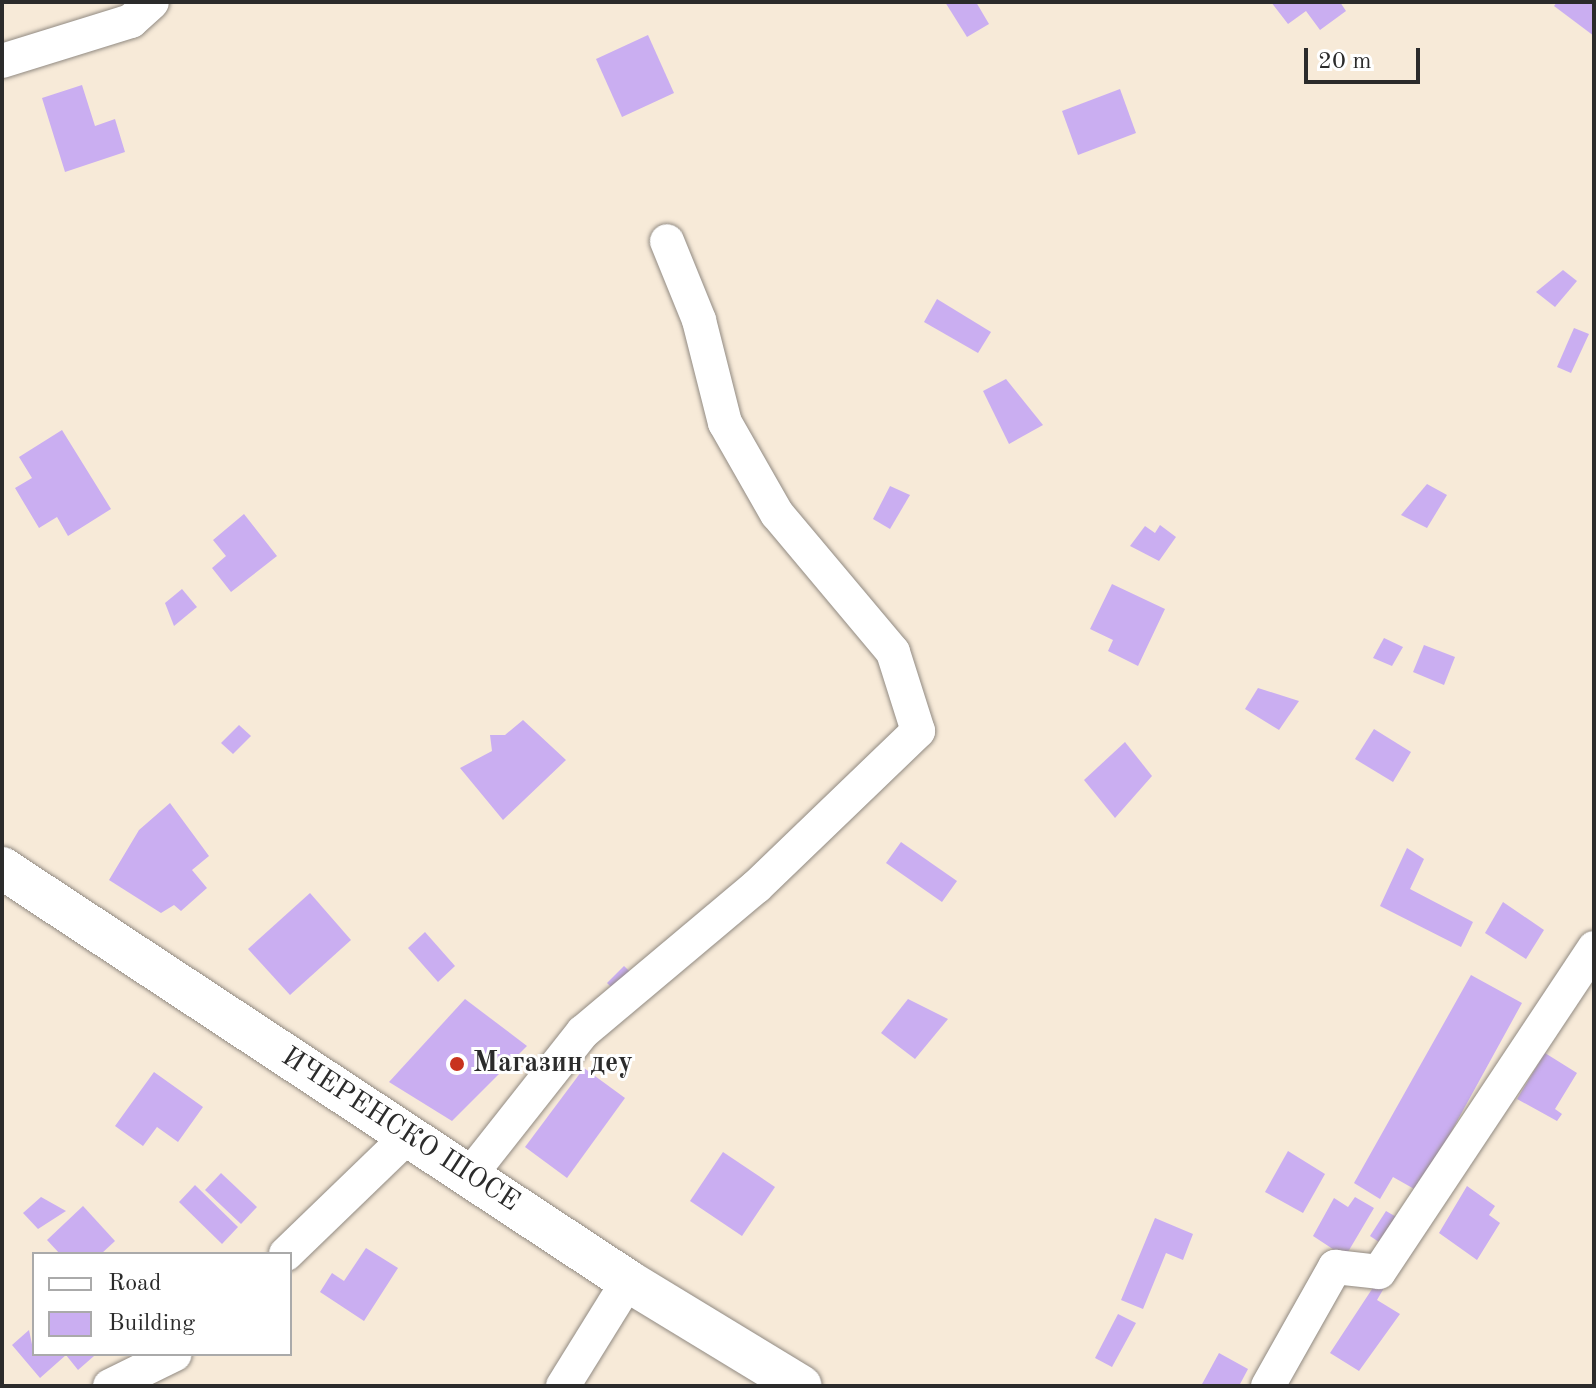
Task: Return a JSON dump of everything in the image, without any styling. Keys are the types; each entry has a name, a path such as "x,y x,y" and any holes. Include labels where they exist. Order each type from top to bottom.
{"street":[{"path":"2,61 131,21 152,2"},
{"path":"470,1175 583,1032 756,887 918,731 893,652 777,514 725,423 699,320 667,241"},
{"name":"ИЧЕРЕНСКО ШОСЕ","path":"2,868 628,1281 801,1386"},
{"path":"1268,1386 1335,1267 1379,1272 1594,948"},
{"path":"288,1252 408,1136"},
{"path":"563,1386 628,1281"},
{"path":"110,1386 171,1356"}],"building":[{"path":"945,2 976,2 989,24 967,37"},
{"path":"1271,2 1340,2 1346,11 1320,30 1306,11 1288,24"},
{"path":"1557,2 1594,2 1594,36 1554,6"},
{"path":"648,35 674,93 622,117 596,59"},
{"path":"82,85 95,126 115,119 125,152 65,172 42,98"},
{"path":"1120,89 1136,133 1078,155 1062,111"},
{"path":"1563,270 1577,281 1555,307 1536,292"},
{"path":"937,299 991,332 978,353 924,322"},
{"path":"1574,328 1589,334 1571,373 1557,367"},
{"path":"1006,379 1043,425 1009,444 983,391"},
{"path":"62,430 111,509 68,536 57,517 39,528 15,488 32,478 19,457"},
{"path":"1427,484 1447,495 1427,528 1401,515"},
{"path":"890,486 910,495 890,529 873,519"},
{"path":"244,514 277,556 231,592 212,568 226,556 213,540"},
{"path":"1160,525 1176,537 1159,561 1130,546 1145,526 1155,533"},
{"path":"1112,584 1165,609 1138,666 1108,651 1113,640 1090,629"},
{"path":"182,589 197,607 174,626 165,603"},
{"path":"1384,638 1403,647 1392,666 1373,658"},
{"path":"1424,645 1455,657 1444,685 1413,672"},
{"path":"1258,688 1299,701 1279,730 1245,709"},
{"path":"523,720 566,760 503,820 460,768 492,751 490,735 505,735"},
{"path":"239,725 251,736 233,754 221,743"},
{"path":"1374,729 1411,752 1393,782 1355,759"},
{"path":"1125,742 1152,776 1115,818 1084,780"},
{"path":"170,803 209,856 192,870 207,888 181,911 174,905 161,913 109,880 139,830"},
{"path":"901,842 957,881 942,902 886,863"},
{"path":"1407,848 1424,859 1410,889 1473,922 1461,947 1380,906"},
{"path":"310,893 351,940 290,995 248,949"},
{"path":"1503,902 1544,930 1526,959 1485,933"},
{"path":"425,932 455,966 438,982 408,948"},
{"path":"624,966 640,981 623,998 607,983"},
{"path":"1471,975 1522,1003 1422,1185 1416,1190 1393,1177 1380,1199 1354,1183"},
{"name":"Магазин деу","path":"465,999 527,1046 452,1121 389,1082"},
{"path":"908,999 948,1019 915,1059 881,1033"},
{"path":"1545,1053 1577,1073 1555,1109 1562,1114 1557,1121 1517,1099"},
{"path":"584,1068 625,1098 567,1178 525,1147"},
{"path":"154,1072 203,1107 178,1142 157,1127 143,1146 115,1126"},
{"path":"1288,1151 1325,1174 1303,1213 1265,1192"},
{"path":"723,1152 775,1187 742,1236 690,1201"},
{"path":"221,1173 257,1207 241,1224 205,1190"},
{"path":"195,1185 238,1227 222,1244 179,1202"},
{"path":"1467,1186 1495,1206 1489,1215 1500,1223 1477,1260 1439,1233"},
{"path":"41,1197 66,1211 38,1229 23,1213"},
{"path":"1355,1197 1374,1208 1345,1257 1313,1236 1334,1198 1348,1207"},
{"path":"83,1206 115,1241 103,1252 58,1252 47,1240"},
{"path":"1386,1211 1405,1222 1388,1248 1370,1236"},
{"path":"1155,1218 1193,1234 1183,1260 1166,1253 1143,1309 1121,1300"},
{"path":"366,1248 398,1268 364,1321 320,1292 332,1273 344,1281"},
{"path":"1376,1283 1384,1288 1377,1300 1400,1314 1359,1371 1330,1353"},
{"path":"1118,1314 1136,1323 1112,1367 1095,1358"},
{"path":"29,1330 32,1356 65,1356 40,1378 12,1345"},
{"path":"1219,1353 1248,1369 1239,1386 1201,1386"},
{"path":"67,1356 94,1356 78,1370"}],"place":[{"name":"Магазин деу","path":"457,1064"}]}
